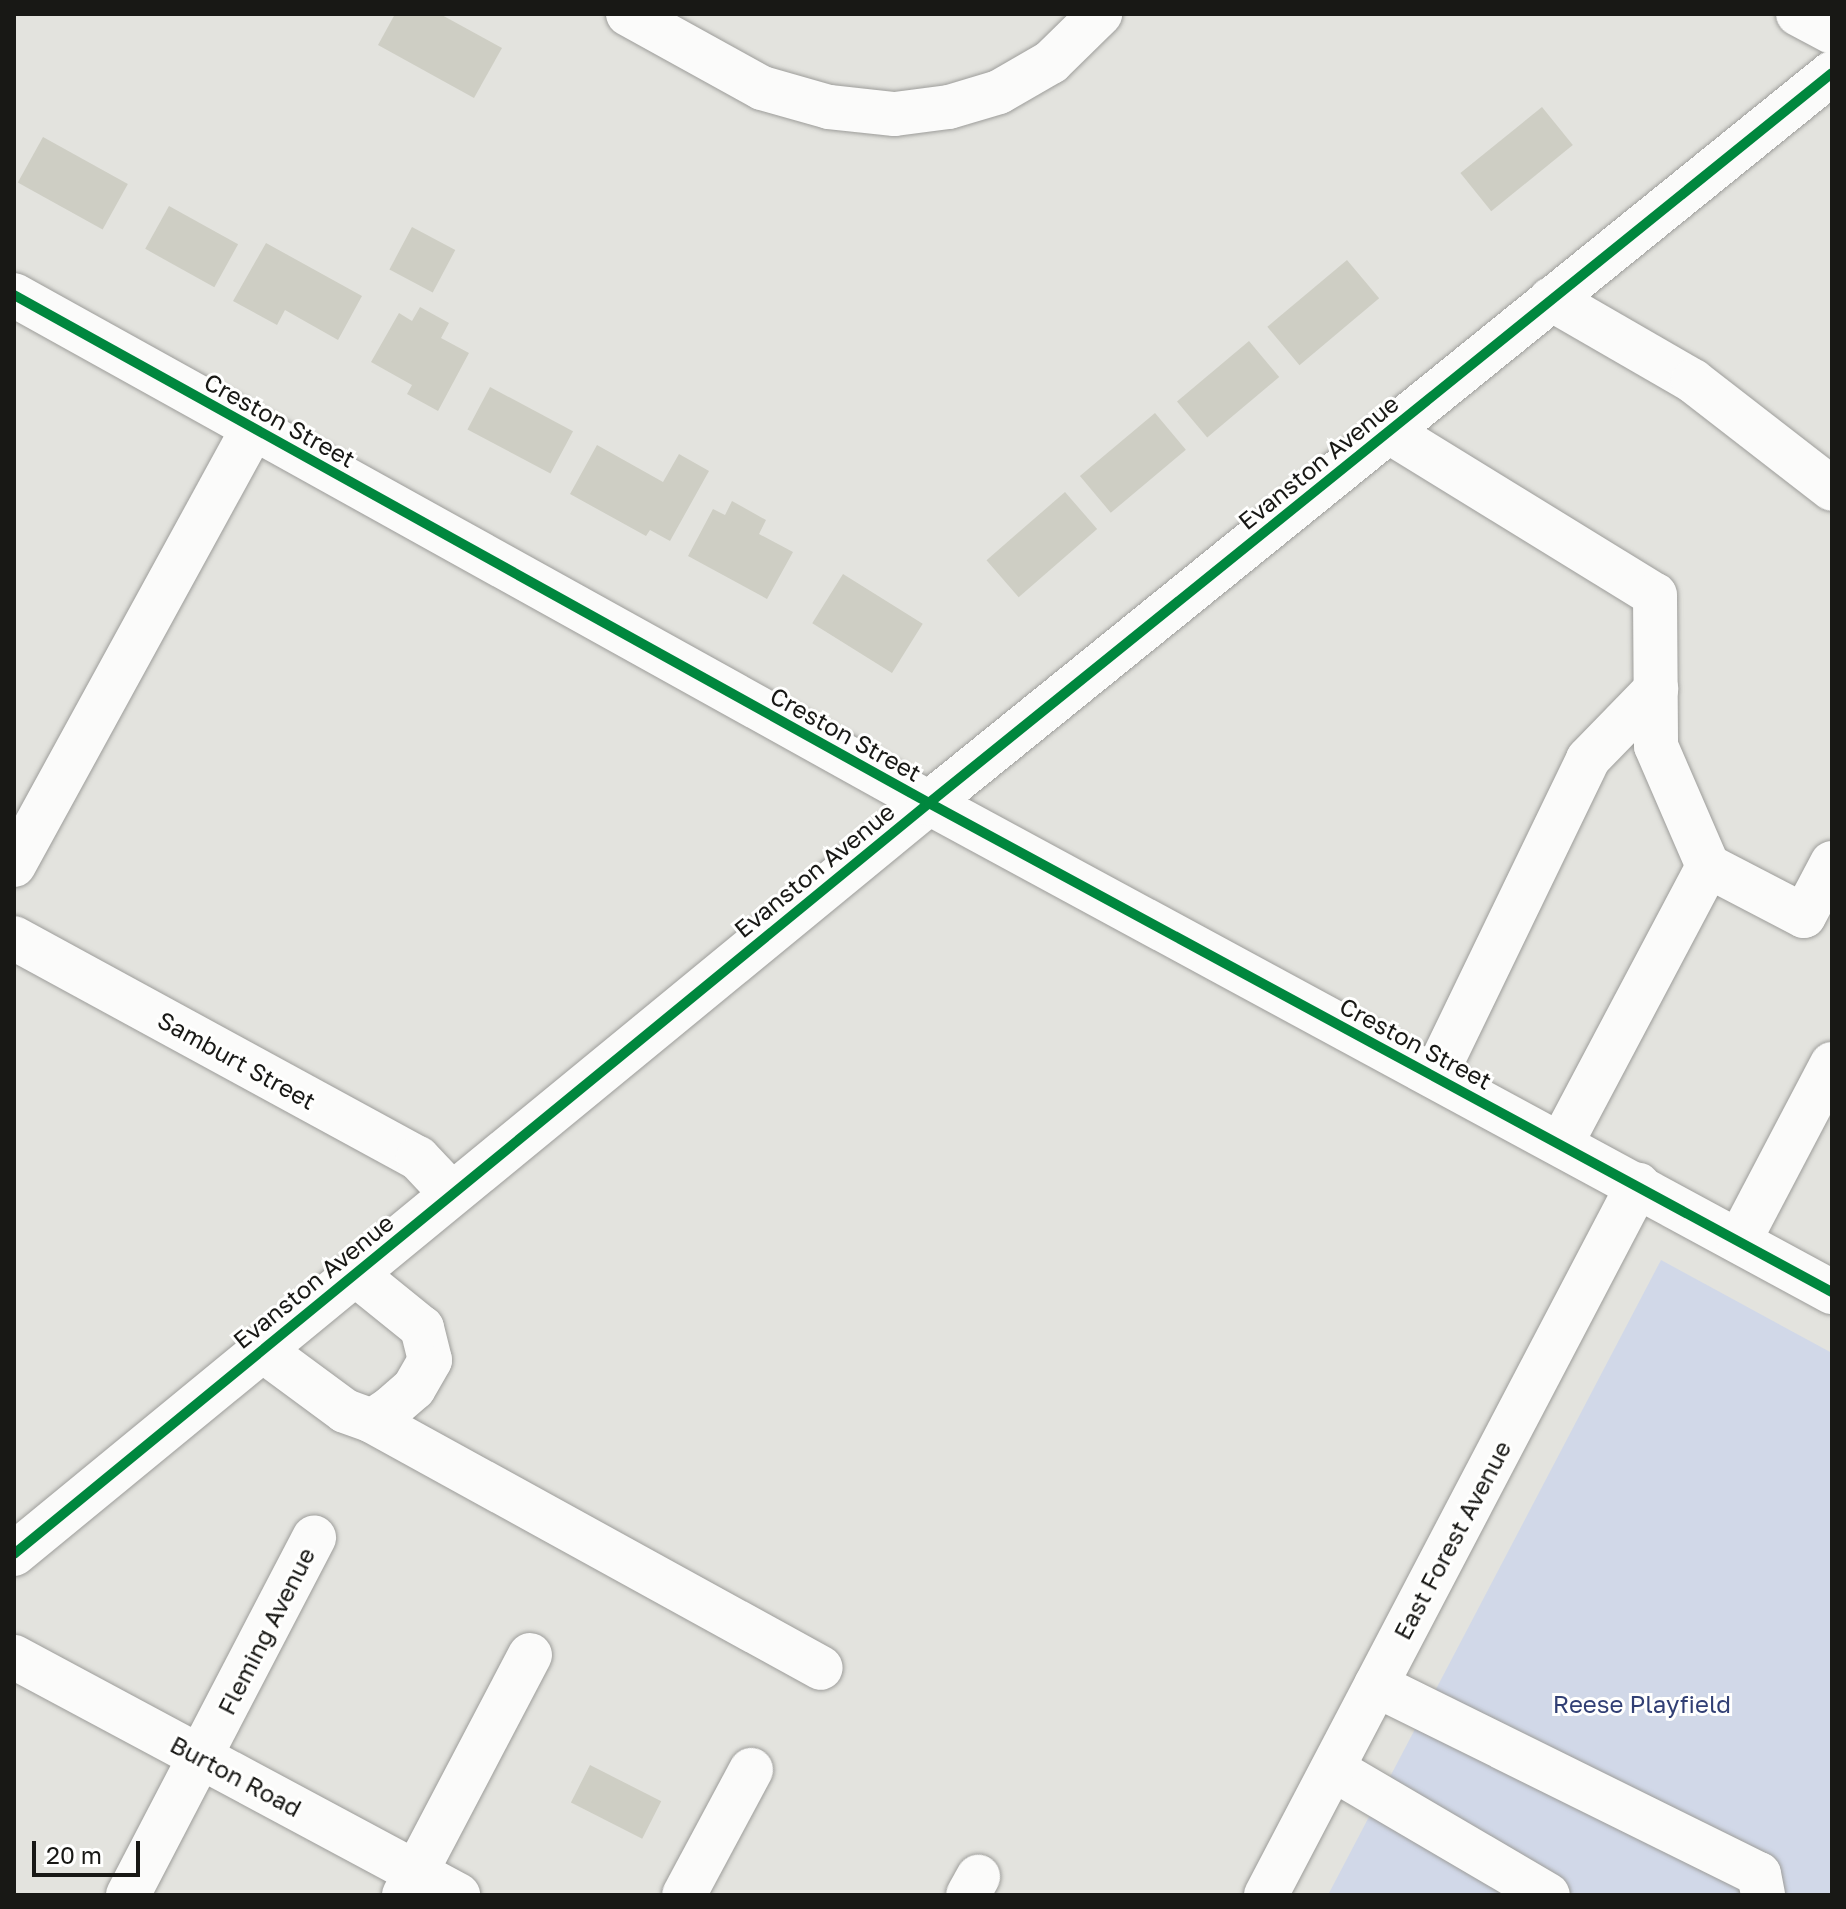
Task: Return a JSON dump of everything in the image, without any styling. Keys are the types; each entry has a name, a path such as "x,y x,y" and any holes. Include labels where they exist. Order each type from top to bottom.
{"street":[{"path":"628,14 762,88 829,107 895,114 949,107 999,92 1051,62 1100,14"},
{"path":"1798,14 1832,32"},
{"name":"Evanston Avenue","path":"14,1554 929,803 1832,73"},
{"path":"1551,299 1693,381 1832,489"},
{"name":"Creston Street","path":"19,312 253,428 929,803 1832,1292"},
{"path":"14,865 253,428"},
{"path":"1388,431 1655,595 1656,746 1708,866 1804,916 1832,863"},
{"path":"1435,1076 1588,759 1656,689"},
{"path":"1561,1144 1708,866"},
{"name":"Samburt Street","path":"14,938 418,1158 451,1193"},
{"path":"1739,1241 1832,1064"},
{"name":"East Forest Avenue","path":"1266,1895 1638,1185"},
{"path":"355,1274 422,1328 430,1360 414,1388 372,1421"},
{"path":"261,1349 345,1411 372,1421 821,1668"},
{"name":"Fleming Avenue","path":"128,1895 314,1537"},
{"path":"410,1883 530,1655"},
{"name":"Burton Road","path":"14,1657 201,1757 410,1883 458,1895"},
{"path":"1376,1685 1759,1874 1763,1895"},
{"path":"1333,1769 1548,1895"},
{"path":"684,1895 751,1770"}],"green space":[{"name":"Reese Playfield","path":"1661,1260 1832,1353 1832,1895 1328,1895"}],"building":[{"path":"395,14 440,14 502,48 474,98 378,45"},
{"path":"1542,107 1573,145 1491,211 1460,173"},
{"path":"43,137 128,184 103,230 18,182"},
{"path":"169,206 238,244 214,287 145,249"},
{"path":"412,227 455,250 433,292 389,269"},
{"path":"266,243 362,296 338,340 285,310 277,325 233,301"},
{"path":"1347,260 1379,298 1299,365 1267,327"},
{"path":"420,307 449,323 441,338 469,353 438,411 407,394 412,385 371,362 399,313 412,321"},
{"path":"1249,341 1279,377 1207,437 1177,401"},
{"path":"490,387 573,431 550,474 467,429"},
{"path":"1155,413 1186,450 1111,513 1080,476"},
{"path":"597,445 663,482 679,454 709,471 670,541 650,530 646,536 570,494"},
{"path":"1065,492 1097,529 1019,597 987,560"},
{"path":"732,501 766,520 759,534 793,552 767,599 688,556 713,509 725,515"},
{"path":"843,574 923,624 892,673 812,623"},
{"path":"590,1765 661,1801 642,1839 571,1802"}],"cycle path":[{"path":"14,1554 929,803 1832,73"},
{"path":"14,295 929,803 1832,1292"}]}
